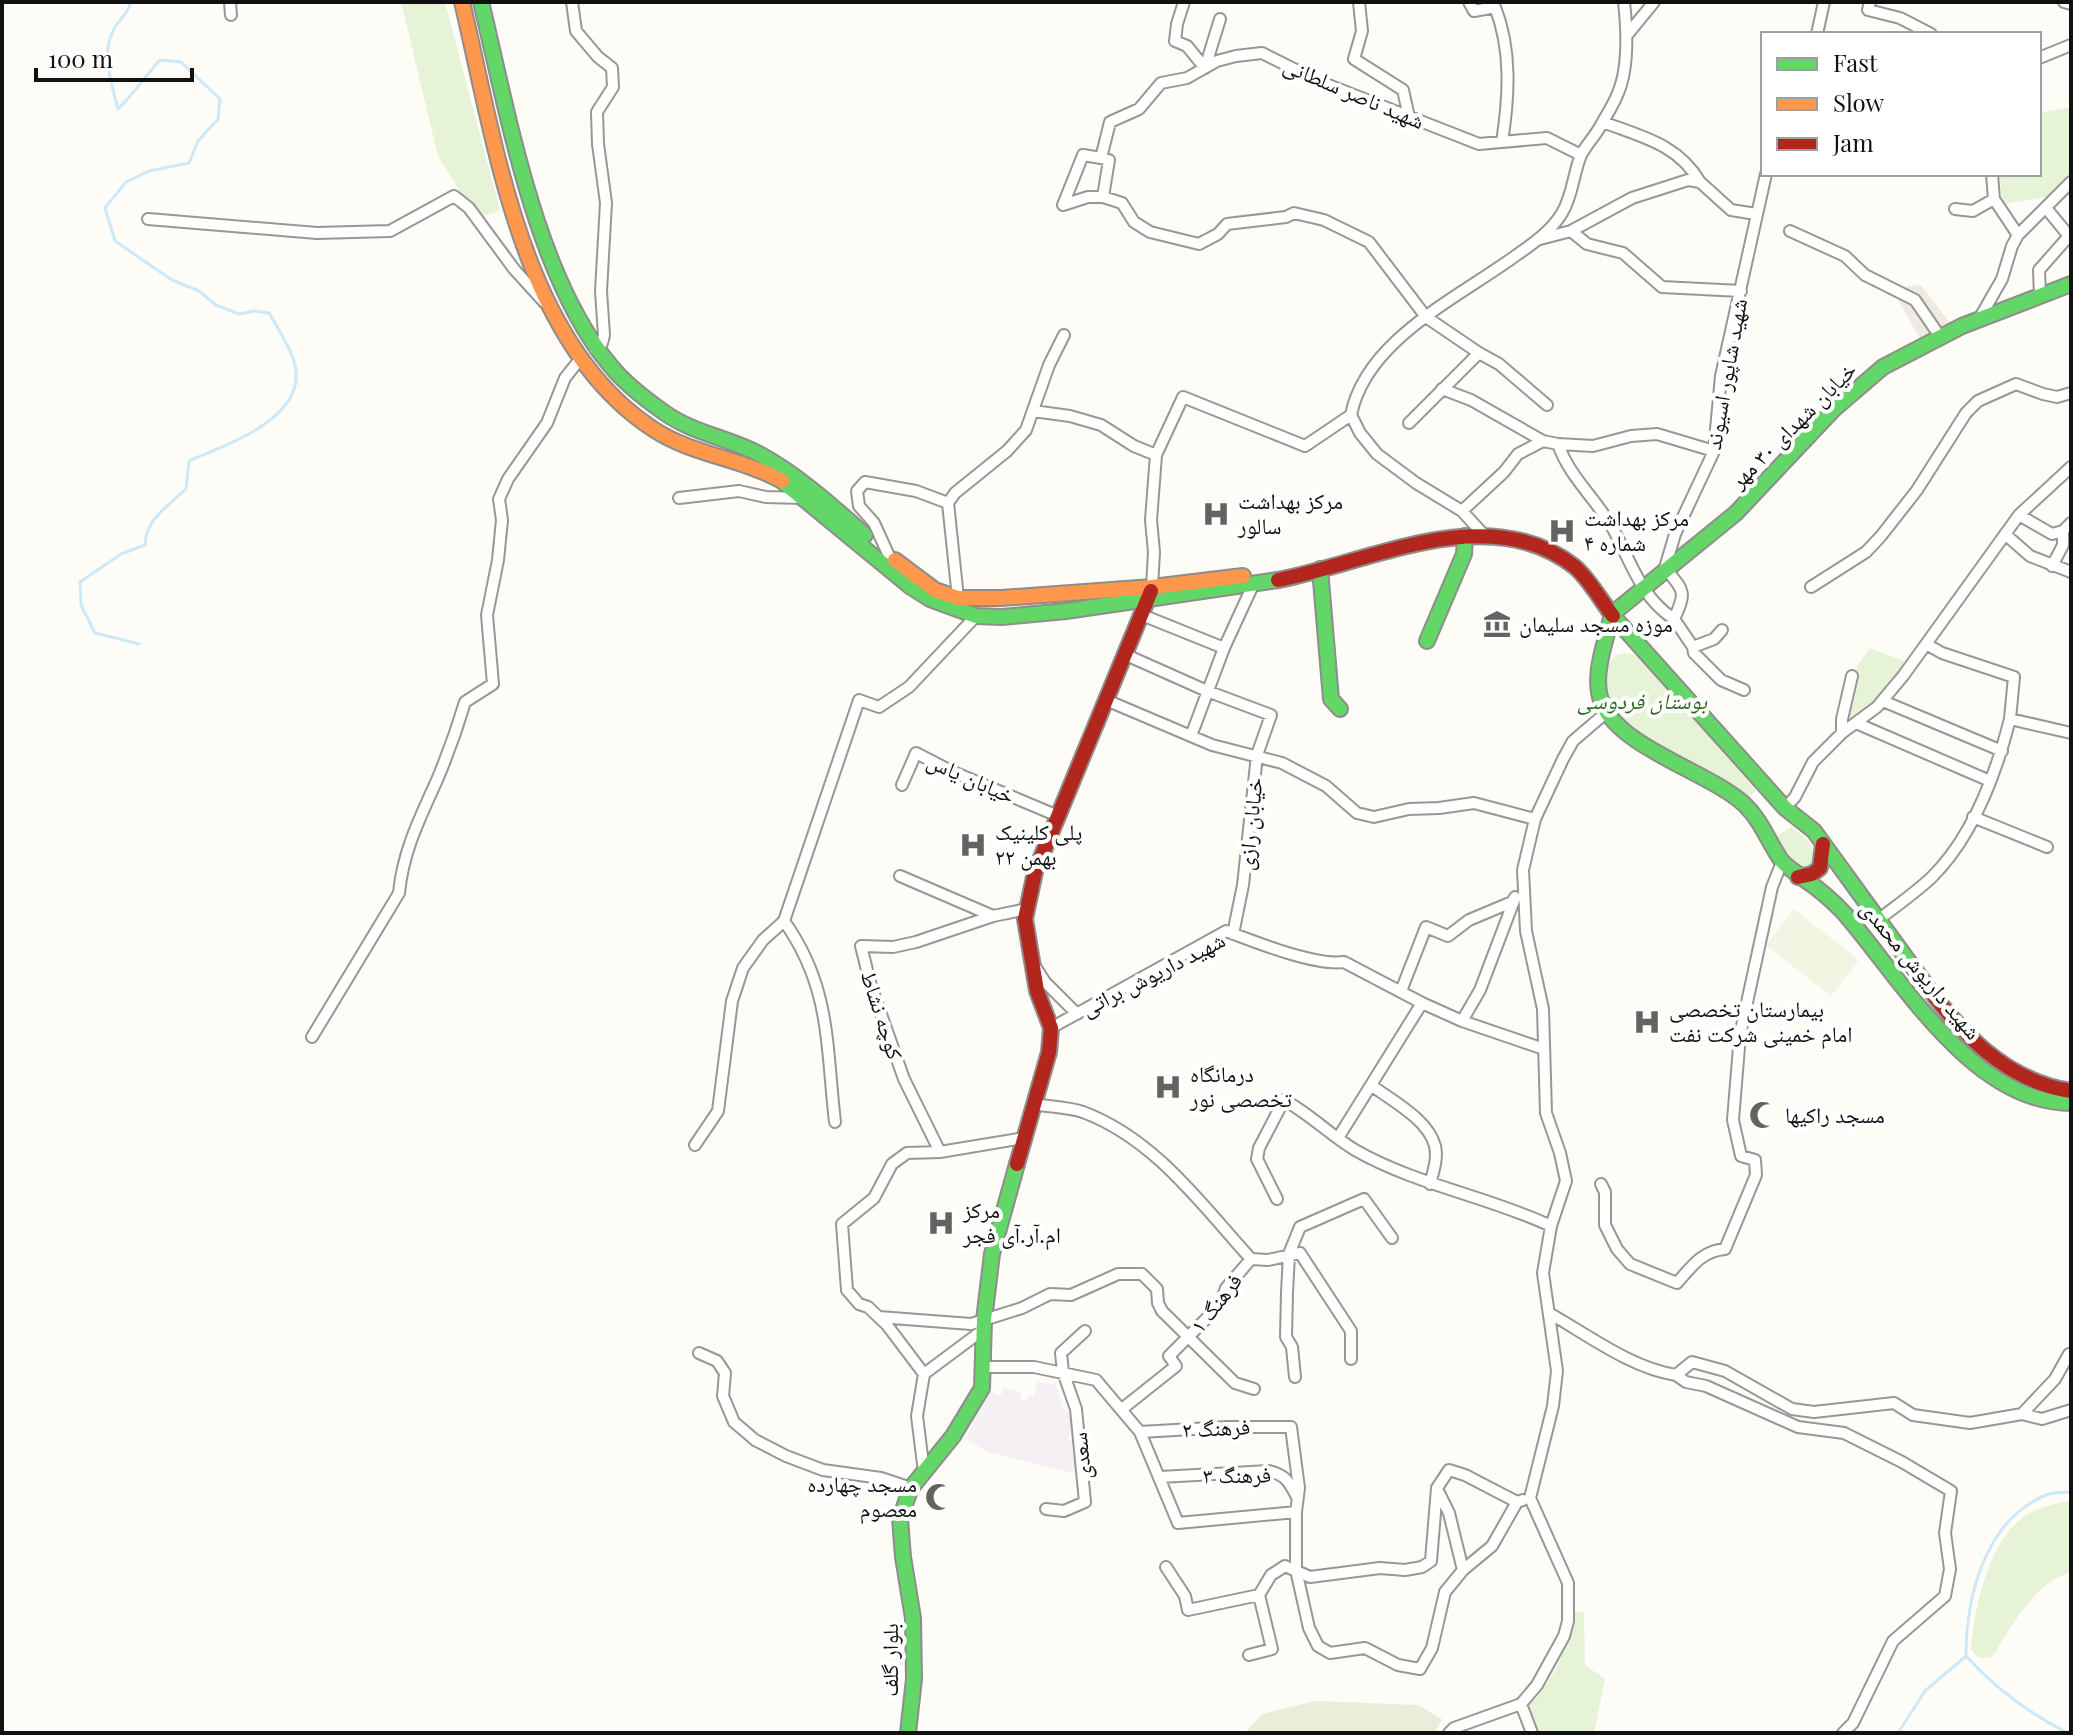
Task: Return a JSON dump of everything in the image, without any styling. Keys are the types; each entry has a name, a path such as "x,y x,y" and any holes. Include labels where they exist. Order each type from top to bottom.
{"main road":[{"path":"462,2 512,202 556,316 580,359 600,384 655,431 784,482 892,563 935,590 958,598 1147,601 1299,567 1320,569"},
{"path":"481,2 543,244 563,290 595,349 642,396 669,416 756,453 800,479 930,599 976,616 1002,617 1147,601 1253,585 1320,569"},
{"name":"خیابان شهدای ۳۰ مهر","path":"1612,614 1753,497 1863,382 1911,352 2071,284"},
{"path":"580,359 595,349"},
{"path":"1427,641 1464,554 1465,536"},
{"name":"شهید داریوش محمدی","path":"1320,569 1387,551 1465,536 1512,537 1547,549 1577,569 1612,614 1785,808 1814,831 1928,988 1987,1055 2016,1074 2051,1088 2071,1091"},
{"path":"1320,569 1331,699 1340,709"},
{"path":"1001,598 1002,617"},
{"path":"911,1488 953,1436 982,1388 984,1325 992,1254 1049,1052 1051,1028 1037,991 1030,960 1025,919 1027,909 1035,872 1147,601"},
{"path":"1608,711 1602,704 1598,678 1612,614"},
{"path":"1604,650 1629,642 1642,647"},
{"name":"شهید داریوش محمدی","path":"1608,711 1623,731 1743,803 1764,828 1782,862 1798,877 1825,894 1844,913 1938,1029 1974,1064 2020,1091 2055,1103 2071,1103"},
{"path":"1764,828 1785,808"},
{"path":"1798,877 1818,871 1824,856 1823,844"},
{"name":"بلوار گلف","path":"908,1733 914,1679 913,1618 900,1518 911,1488"}],"street":[{"path":"230,2 231,15"},
{"path":"572,2 576,31 612,68 613,87 597,112 606,203 601,291 604,335 602,343 595,349"},
{"path":"1184,2 1175,41 1187,46 1205,68"},
{"path":"1359,2 1362,31 1354,59 1403,90 1409,117"},
{"path":"1469,2 1474,11 1495,7 1504,31 1508,104 1502,142"},
{"path":"1485,536 1462,511 1377,454 1360,433 1351,415 1355,397 1369,370 1395,343 1426,317 1538,239 1562,214 1575,184 1581,155 1620,91 1627,35 1624,2"},
{"path":"1627,35 1654,2"},
{"path":"1817,32 1824,2"},
{"path":"2064,2 2071,4"},
{"path":"1869,6 1920,30"},
{"path":"1205,68 1220,19"},
{"path":"2041,57 2071,45"},
{"name":"شهید ناصر سلطانی","path":"1101,158 1110,122 1139,109 1161,83 1187,78 1236,56 1262,53 1318,81 1479,144 1547,138 1581,155"},
{"path":"1603,122 1676,152 1692,168 1700,182 1731,210 1756,214"},
{"path":"1103,197 1109,160 1083,155 1063,205 1088,197 1103,197 1122,203 1134,222 1150,232 1199,244 1218,234 1227,224 1286,217 1294,213 1324,220 1369,242 1426,317 1499,364 1547,405"},
{"name":"شهید شاپور اسیوند","path":"1665,568 1675,534 1714,451 1721,376 1766,176"},
{"path":"1992,176 1994,199 2018,235"},
{"path":"1538,239 1571,231 1632,198 1688,180 1700,182"},
{"path":"1977,322 2002,279 2018,235 2071,182"},
{"path":"148,219 317,233 390,231 454,196 469,208 514,269 556,316"},
{"path":"1955,209 1973,211 1994,199"},
{"path":"2040,296 2039,270 2069,236 2046,208"},
{"path":"1571,231 1587,244 1623,253 1662,287 1741,291"},
{"path":"1790,231 1845,256 1865,275 1915,300 1941,338"},
{"path":"958,598 948,503 955,493 1007,451 1026,430 1049,365 1064,335"},
{"path":"1409,423 1479,353"},
{"path":"312,1037 399,893 409,840 455,737 465,702 493,684 487,615 498,560 502,520 499,499 508,479 547,423 565,378 580,359"},
{"path":"1811,587 1866,552 1881,536 1917,490 1966,413 1978,401 2016,384 2057,397 2071,393"},
{"path":"1442,389 1508,419 1543,441 1593,446 1631,436 1657,434 1714,451"},
{"path":"1224,648 1147,601 1154,552 1151,520 1156,455 1183,397 1305,446 1351,415"},
{"path":"1033,411 1070,416 1101,425 1134,446 1156,455"},
{"path":"1462,511 1504,472 1518,454 1543,441"},
{"path":"1558,444 1565,463 1612,527 1642,587 1657,608 1674,619 1704,666 1721,680 1744,690"},
{"path":"1785,808 1795,797 1813,762 1842,733 1883,701 2019,515 2071,467"},
{"path":"892,563 874,523 859,506 857,491 865,482 916,491 948,503"},
{"path":"679,498 739,491 766,497 802,498"},
{"path":"2019,515 2052,534 2067,527"},
{"path":"2052,566 2063,545 2067,527"},
{"path":"2005,534 2030,556 2071,572"},
{"path":"1665,568 1681,587 1683,599 1674,619"},
{"path":"1191,736 1224,648 1253,585"},
{"path":"695,1145 718,1111 732,1001 743,968 763,940 784,921 859,700 879,707 909,687 976,616"},
{"path":"1693,647 1714,639 1722,630"},
{"path":"1878,920 1933,876 1973,817 2002,751 2010,719 2014,677 1942,653 1926,644"},
{"path":"1124,654 1207,691"},
{"path":"1842,733 1842,719 1852,676"},
{"name":"خیابان رازی","path":"1207,691 1271,715 1257,755 1244,873 1233,934"},
{"path":"1106,700 1212,745 1282,763 1326,786 1357,813 1374,817 1409,809 1474,803 1535,819"},
{"path":"1883,701 2002,751"},
{"path":"1462,1021 1480,990 1515,897 1535,819 1573,741 1608,711"},
{"path":"2010,719 2071,733"},
{"path":"1856,723 1990,781"},
{"name":"خیابان یاس","path":"902,785 916,753 1058,816"},
{"path":"1973,817 2047,847"},
{"path":"1601,1184 1605,1192 1605,1225 1617,1249 1630,1264 1677,1283 1710,1250 1725,1249 1756,1175 1755,1160 1741,1156 1733,1120 1735,1080 1740,1035 1772,887 1782,862"},
{"path":"1521,1704 1537,1685 1564,1636 1570,1598 1561,1563 1530,1498 1553,1406 1557,1371 1543,1273 1551,1226 1566,1181 1546,1113 1543,1009 1526,931 1523,870"},
{"path":"900,876 993,916"},
{"path":"1401,991 1426,927 1448,936 1469,920 1512,902 1515,897"},
{"name":"کوچه نشاط","path":"940,1152 904,1079 871,986 861,946 893,947 916,942 993,916 1027,909"},
{"path":"784,921 802,946 820,993 835,1122"},
{"name":"شهید داریوش براتی","path":"1051,1028 1226,931 1311,959 1332,964 1344,962 1462,1021 1544,1049"},
{"path":"1030,960 1045,982 1077,1014"},
{"path":"1338,1138 1422,1003"},
{"path":"1371,1085 1417,1120 1429,1134 1435,1147 1430,1184"},
{"path":"1277,1199 1257,1159 1259,1148 1284,1100 1355,1150 1430,1184 1551,1226"},
{"path":"1034,1104 1081,1111 1121,1130 1180,1178 1251,1259 1268,1260 1300,1253 1351,1331 1351,1359"},
{"path":"924,1374 879,1317 859,1304 847,1290 842,1224 874,1198 892,1164 907,1153 940,1152 1024,1138"},
{"path":"1295,1377 1292,1347 1286,1337 1289,1254 1300,1227 1364,1199 1392,1238"},
{"name":"فرهنگ ۱","path":"1122,1409 1176,1366 1169,1356 1220,1305 1226,1288 1251,1259"},
{"path":"924,1472 917,1416 924,1374 984,1325 1050,1294 1071,1295 1118,1274 1142,1274 1157,1289 1162,1311 1235,1383 1254,1389"},
{"path":"1549,1313 1649,1368 1706,1386 1798,1427 1844,1433 1951,1491 1945,1533 1950,1569 1945,1596 1893,1641 1859,1712 1843,1733"},
{"path":"879,1317 984,1325"},
{"path":"1063,1372 1061,1353 1085,1331"},
{"path":"2022,1414 2055,1379 2070,1352"},
{"path":"699,1353 717,1361 725,1373 723,1396 734,1422 755,1440 823,1470 881,1478 911,1488"},
{"path":"1676,1375 1692,1362 1704,1363 1752,1384 1773,1400 1792,1409 1814,1412 1894,1403 1913,1415 1970,1423 2022,1414 2042,1419 2071,1410"},
{"path":"982,1367 1034,1367 1096,1380 1140,1432 1178,1523 1298,1506 1296,1570 1309,1628 1318,1646 1330,1653 1365,1648 1398,1665 1420,1669 1432,1648 1445,1592 1463,1570 1492,1546 1517,1502 1530,1498"},
{"name":"سعدی","path":"1046,1509 1064,1511 1085,1502 1076,1409 1063,1372"},
{"name":"فرهنگ ۲","path":"1140,1432 1291,1427 1298,1506"},
{"path":"1249,1655 1272,1649 1259,1595 1271,1575 1285,1566 1310,1577 1380,1568 1405,1570 1422,1567 1431,1561 1437,1488 1449,1470 1517,1502"},
{"name":"فرهنگ ۳","path":"1160,1477 1269,1471 1283,1474 1298,1506"},
{"path":"1437,1488 1449,1513 1463,1570"},
{"path":"1166,1567 1185,1596 1188,1610 1259,1595"},
{"path":"1449,1733 1518,1702 1521,1704"},
{"path":"1521,1704 1532,1733"}],"shaded area":[{"path":"1921,285 1950,323 1920,339 1894,293 1908,286"},
{"path":"1037,1382 1056,1385 1064,1410 1071,1412 1074,1418 1068,1439 1073,1441 1071,1452 1078,1454 1073,1473 987,1452 966,1439 987,1390 1001,1396 1003,1388 1021,1392 1020,1399 1026,1401 1029,1395 1034,1396"}],"green space":[{"path":"401,2 445,2 500,211 479,217 438,156"},
{"path":"2071,107 2071,181 2053,196 2003,204 1999,176 2041,176 2041,113"},
{"path":"1870,648 1909,663 1875,704 1846,726 1857,666"},
{"name":"بوستان فردوسی","path":"1618,654 1639,656 1756,791 1747,799 1628,726 1609,701 1603,679 1610,661"},
{"path":"1791,827 1802,835 1813,851 1809,870 1793,867 1777,836"},
{"path":"1794,909 1859,960 1831,996 1766,945"},
{"path":"2071,1500 2071,1572 2057,1578 2034,1596 1992,1657 1979,1658 1971,1650 1976,1615 1985,1577 2001,1542 2012,1527 2030,1513"},
{"path":"1573,1612 1584,1612 1585,1665 1605,1679 1594,1733 1536,1733 1526,1708 1553,1675"},
{"path":"1316,1701 1418,1705 1442,1719 1435,1733 1245,1733 1262,1714"}],"waterway":[{"path":"131,2 114,29 108,49 108,69 118,109 160,60 181,62 220,99 218,119 198,141 189,163 149,171 126,182 105,208 115,241 172,280 199,291 216,305 239,314 254,311 269,313 291,352 296,378 291,396 280,412 264,425 189,461 186,489 153,521 145,545 121,554 80,582 81,605 95,633 139,644"},
{"path":"2068,1733 2014,1699 1966,1656 1975,1586 1994,1541 2008,1522 2025,1507 2049,1494 2071,1492"},
{"path":"1898,1733 1925,1691 1966,1656"}],"traffic: fast":[{"path":"481,2 528,192 562,287 584,329 622,379 658,408 699,431 747,448 787,471 865,535"},
{"path":"1612,614 1736,513 1833,410 1883,367 1962,326 2071,284"},
{"path":"782,481 911,587 930,599 976,616 1002,617 1066,611 1278,580"},
{"path":"1427,641 1464,554 1465,536"},
{"path":"1320,569 1331,699 1340,709"},
{"path":"1612,614 1598,682 1602,703 1612,719 1646,746 1729,792 1744,804 1783,863 1826,895 1845,914 1916,1003 1971,1061 2002,1083 2035,1098 2071,1103"},
{"path":"1613,616 1785,808 1814,831 1923,981"},
{"path":"908,1733 914,1679 913,1618 900,1518 911,1488 953,1436 982,1388 984,1320 992,1254 1017,1164"}],"traffic: slow":[{"path":"462,2 503,177 521,236 544,294 572,346 608,392 653,429 684,445 782,481"},
{"path":"895,560 935,590 958,598 1001,598 1152,587 1243,576"}],"traffic: jam":[{"path":"1278,580 1430,541 1468,536 1506,538 1542,547 1575,567 1613,616"},
{"path":"1017,1164 1049,1052 1051,1028 1037,991 1025,919 1035,872 1151,591"},
{"path":"1798,877 1812,874 1820,868 1823,844"},
{"path":"1923,981 1952,1018 1986,1051 2025,1077 2071,1091"}],"place":[{"name":"مرکز بهداشت سالور","path":"1216,514"},
{"name":"مرکز بهداشت شماره ۴","path":"1562,531"},
{"name":"موزه مسجد سلیمان","path":"1497,624"},
{"name":"پلی کلینیک ۲۲ بهمن","path":"973,845"},
{"name":"بیمارستان تخصصی امام خمینی شرکت نفت","path":"1647,1022"},
{"name":"درمانگاه تخصصی نور","path":"1168,1087"},
{"name":"مسجد راکیها","path":"1763,1115"},
{"name":"مرکز ام.آر.آی فجر","path":"941,1223"},
{"name":"مسجد چهارده معصوم","path":"939,1497"}]}
